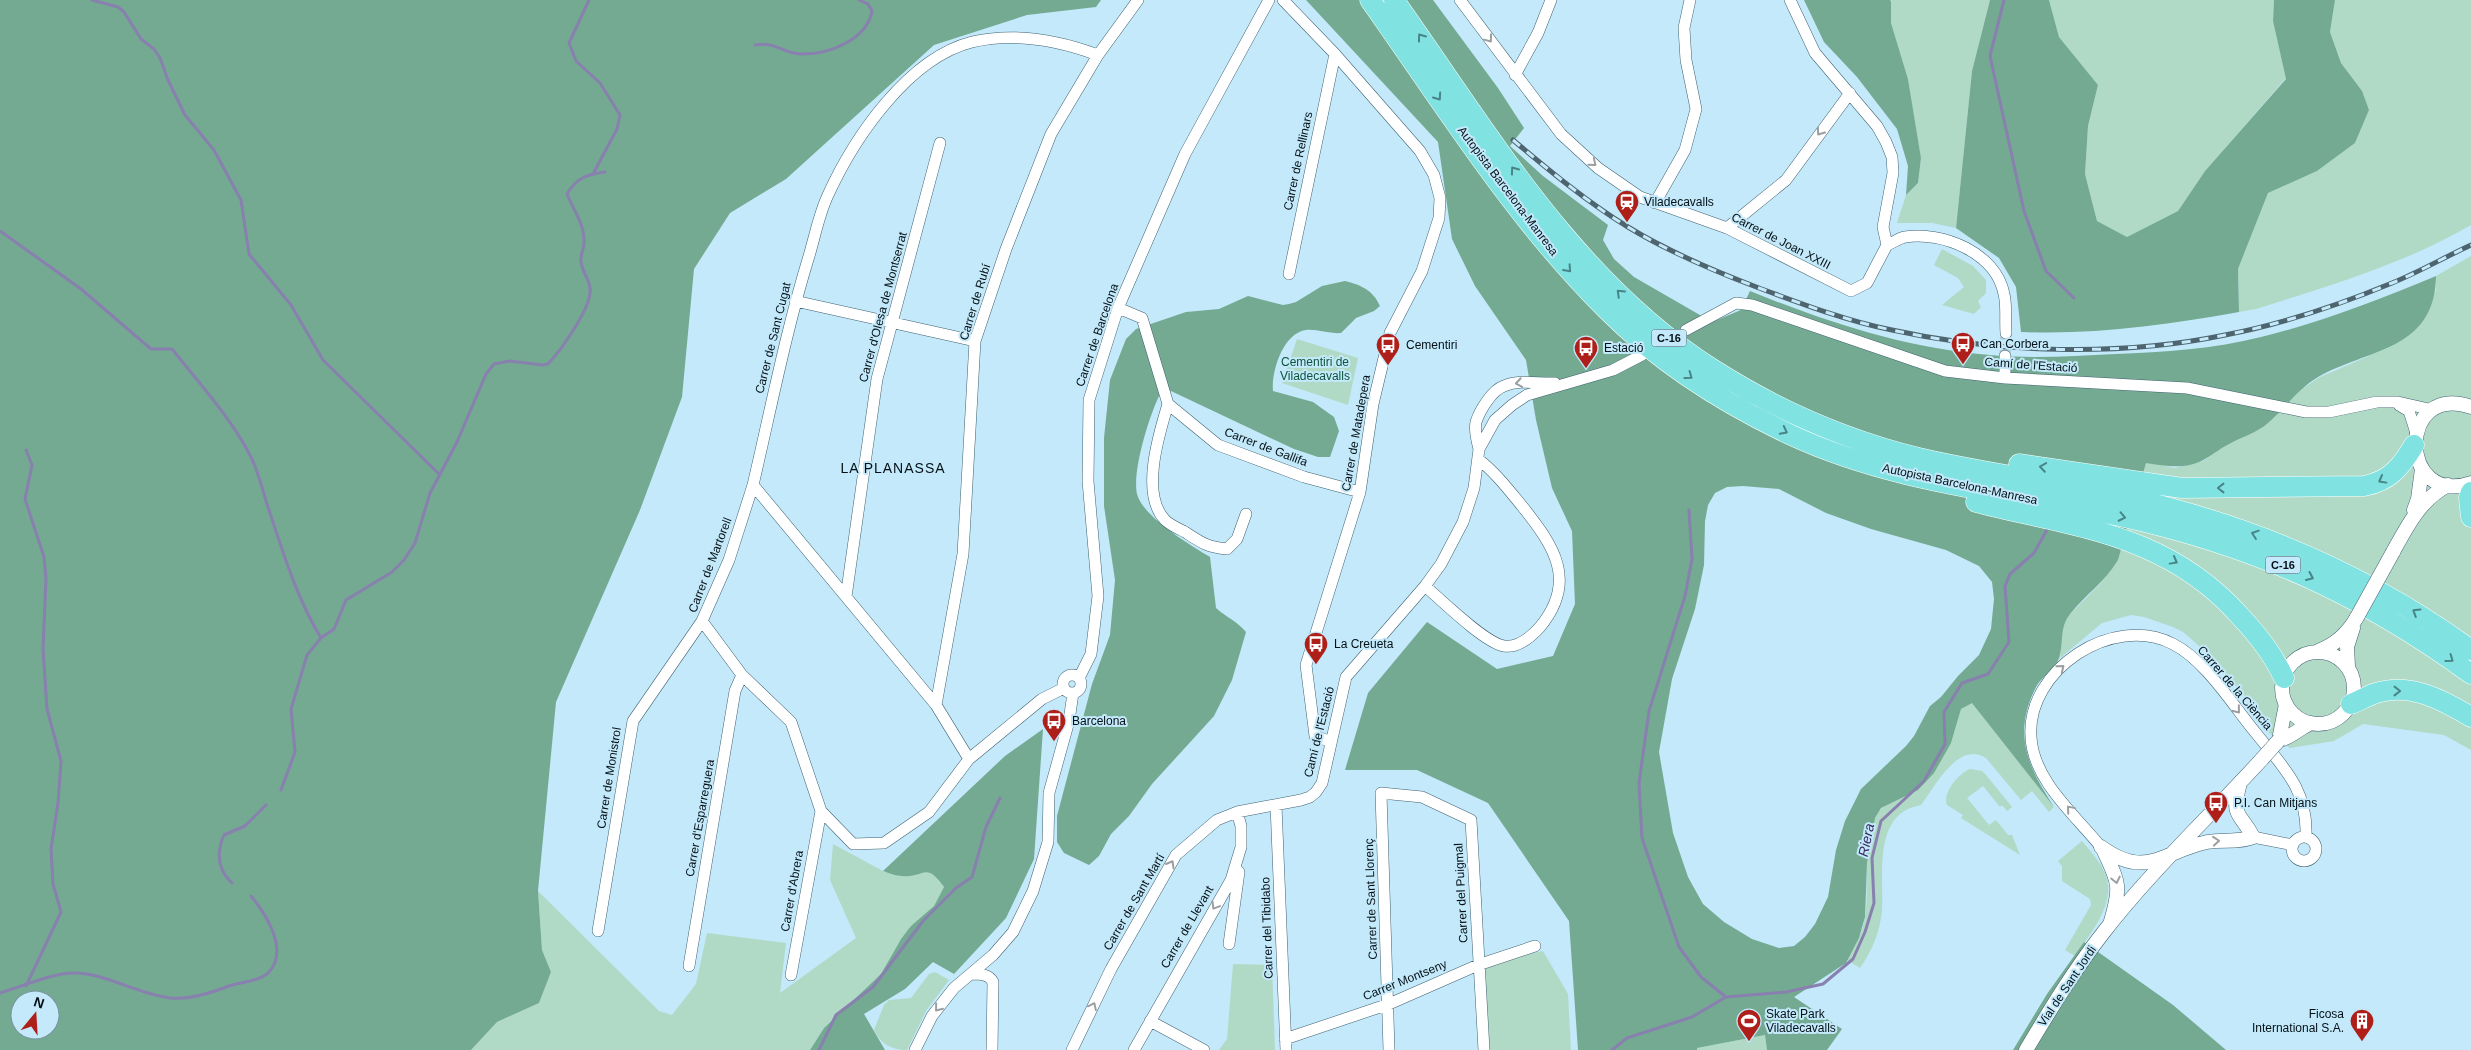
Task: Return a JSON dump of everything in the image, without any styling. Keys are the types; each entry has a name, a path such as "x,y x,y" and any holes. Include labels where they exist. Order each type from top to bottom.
{"highway":[{"name":"Autopista Barcelona-Manresa","path":"1370,0 1530,225 1567,268 1610,313 1654,350 1701,385 1775,427 1824,449 1912,476 2121,516 2223,543 2274,562 2352,597 2408,629 2471,674"},
{"name":"Autopista Barcelona-Manresa","path":"1394,0 1546,213 1586,261 1638,311 1666,335 1712,369 1763,399 1831,430 1916,457 2124,497 2229,525 2283,544 2391,596 2471,650"},
{"path":"1638,311 1719,364 1804,408 1868,431 1920,445 1987,458 2182,488 2364,486 2379,483 2399,467 2415,439"},
{"path":"1824,449 1872,472 1910,485 2116,535 2152,550 2197,575 2231,606 2273,655 2284,678"},
{"path":"2471,492 2469,504 2471,517"},
{"path":"2351,704 2388,690 2415,691 2439,699 2471,716"}],"street":[{"name":"Carrer de Rubí","path":"936,705 963,554 975,341 1006,249 1051,134 1098,54 1138,0"},
{"name":"Carrer de Barcelona","path":"1068,691 1064,681 1067,677 1078,678 1091,654 1098,596 1088,481 1089,400 1118,308 1184,154 1269,0"},
{"name":"Carrer de Matadepera","path":"1283,0 1335,54 1428,163 1438,185 1440,198 1439,218 1422,271 1390,333 1373,404 1360,492 1306,665 1315,736 1330,742"},
{"name":"Carrer de Joan XXIII","path":"1460,0 1561,134 1580,153 1640,197 1654,204 1727,228 1851,292 1867,283 1887,245"},
{"path":"1515,75 1538,33 1551,0"},
{"path":"1654,204 1685,150 1696,109 1686,60 1684,28 1690,0"},
{"path":"1790,0 1815,53 1877,126 1892,157 1893,173 1883,227 1887,245 1904,237 1927,237 1951,241 1973,252 1991,267 2004,293 2006,333"},
{"name":"Carrer de Sant Cugat","path":"753,485 795,301 827,196 857,141 887,101 928,62 971,43 1016,36 1070,44 1098,54"},
{"name":"Carrer de Rellinars","path":"1289,274 1335,54"},
{"path":"1727,228 1786,180 1850,93"},
{"name":"Carrer d'Olesa de Montserrat","path":"846,597 877,378 940,144"},
{"path":"795,301 975,341"},
{"name":"Camí de l'Estació","path":"1686,330 1736,303 1752,305 1945,371 2005,378 2186,388 2293,411 2317,413 2339,411 2368,402 2388,402 2433,410"},
{"path":"1118,308 1142,318 1168,404 1158,437 1152,483 1155,502 1165,520 1208,547 1227,549 1237,539 1246,514"},
{"name":"Camí de l'Estació","path":"1478,454 1495,420 1512,404 1527,395 1614,370 1642,355"},
{"path":"2005,356 2005,378"},
{"name":"Camí de l'Estació","path":"1316,792 1322,783 1346,677 1425,586 1441,564 1463,522 1474,488 1478,454 1476,423 1489,398 1503,386 1529,381 1567,382"},
{"path":"2388,402 2401,406 2409,412 2415,439 2416,458 2422,469 2433,480 2448,485 2471,483"},
{"name":"Carrer de Gallifa","path":"1168,404 1218,445 1304,477 1360,492"},
{"path":"2415,439 2422,420 2433,410 2454,404 2471,407"},
{"path":"1425,586 1486,638 1504,646 1521,643 1532,636 1553,611 1560,580 1555,553 1535,523 1494,471 1478,454"},
{"path":"2355,621 2353,633 2347,647 2348,666 2354,682 2351,704 2337,719 2324,723 2311,723 2299,718 2286,704 2282,691 2284,678 2289,666 2298,658 2330,647 2340,639 2355,621 2410,521 2418,499 2422,469"},
{"path":"753,485 936,705 969,760 1042,699 1068,691 1070,715 1050,793 1048,842 1033,891 1013,932 993,955 972,974 962,979 932,1016 915,1050"},
{"name":"Carrer de Martorell","path":"753,485 729,560 702,620 742,675 790,722 821,812 853,844 884,843 929,812 969,760"},
{"path":"2410,521 2431,495 2448,485"},
{"name":"Carrer de Monistrol","path":"598,931 633,721 702,620"},
{"name":"Carrer de la Ciència","path":"2101,846 2045,779 2033,752 2030,737 2031,720 2040,694 2053,675 2087,649 2103,640 2133,634 2159,638 2173,644 2187,653 2204,670 2297,786 2306,819 2306,838"},
{"path":"2318,652 2337,656 2348,666"},
{"name":"Carrer d'Esparreguera","path":"689,966 735,691 742,675"},
{"path":"2286,704 2279,740 2311,723"},
{"name":"Vial de Sant Jordi","path":"2026,1050 2077,968 2111,924 2173,853 2240,784 2279,740"},
{"path":"2240,784 2235,809 2238,818 2253,837"},
{"name":"Carrer de Sant Martí","path":"1072,1050 1111,969 1176,855 1216,820 1237,812 1301,800 1316,792"},
{"name":"Carrer del Puigmal","path":"1381,793 1422,797 1471,820 1484,1050"},
{"name":"Carrer de Sant Llorenç","path":"1381,793 1389,1050"},
{"name":"Carrer del Tibidabo","path":"1276,805 1285,1044"},
{"name":"Carrer d'Abrera","path":"791,975 821,812"},
{"name":"Carrer de Llevant","path":"1134,1050 1231,880 1242,847 1241,826 1237,812"},
{"path":"2101,846 2118,857 2134,864 2146,863 2211,841 2246,840 2253,837 2293,845"},
{"path":"2310,839 2315,846 2314,855 2309,859 2301,860 2296,858 2293,853 2293,845 2296,840 2310,839"},
{"path":"2101,846 2118,881 2118,896 2111,924"},
{"path":"1230,944 1239,872 1235,868"},
{"name":"Carrer Montseny","path":"1285,1044 1389,1004 1478,965 1535,946"},
{"path":"992,1050 993,988 991,978 993,955"},
{"path":"972,974 983,974 991,978"},
{"path":"1150,1021 1204,1050"}],"green space":[{"path":"0,0 1101,0 1096,7 1027,15 934,45 786,179 730,213 694,269 682,397 640,510 556,702 538,891 542,950 551,972 539,1003 497,1022 471,1050 0,1050"},
{"path":"1306,0 1433,0 1498,88 1524,128 1510,146 1543,176 1608,225 1603,240 1614,259 1634,277 1712,322 1741,310 1750,291 1838,323 1929,347 2006,356 2053,357 2170,351 2243,341 2284,331 2328,317 2436,276 2433,301 2424,319 2411,334 2377,353 2318,377 2304,387 2260,429 2191,465 2176,466 2146,463 2118,560 2107,575 2070,614 2064,625 2059,658 2052,669 2038,683 2029,704 2024,735 2026,750 2037,778 2054,807 1972,703 1961,709 1951,743 1934,773 1918,790 1881,808 1875,818 1867,863 1865,917 1859,938 1846,963 1794,997 1842,1029 1827,1050 1767,1050 1765,1035 1697,1048 1697,1050 1578,1050 1569,921 1488,803 1417,770 1345,770 1368,693 1427,622 1497,669 1553,656 1575,604 1572,531 1552,488 1536,420 1526,360 1475,286 1452,239 1438,142","holes":["1743,486 1779,489 1826,513 1871,529 1946,550 1979,566 1992,582 1994,599 1991,629 1979,655 1941,697 1930,706 1914,736 1906,746 1861,789 1845,821 1836,850 1828,897 1815,924 1805,937 1794,946 1779,948 1752,939 1724,922 1703,904 1688,877 1673,833 1659,752 1672,679 1695,609 1704,565 1705,521 1708,505 1715,493 1727,487"]},
{"path":"1804,0 1890,0 1891,23 1908,79 1921,158 1918,183 1906,195 1908,166 1897,129 1857,77 1824,42"},
{"path":"1890,0 1990,0 1972,71 1956,228 1932,223 1897,223 1906,195 1918,183 1921,158 1908,79 1891,23"},
{"path":"1990,0 2049,0 2059,37 2098,85 2088,126 2085,174 2097,221 2127,237 2178,211 2205,171 2286,79 2273,21 2274,0 2335,0 2330,32 2341,63 2362,91 2369,110 2355,143 2317,171 2268,193 2238,269 2239,312 2130,328 2076,332 2021,332 2016,287 1999,258 1956,228 1972,71"},
{"path":"2049,0 2274,0 2273,21 2286,78 2205,171 2178,211 2127,237 2097,221 2085,174 2088,126 2098,85 2059,37"},
{"path":"2335,0 2471,0 2471,225 2446,239 2393,263 2311,292 2256,309 2239,312 2238,269 2268,193 2317,171 2355,143 2369,110 2361,91 2341,63 2330,32"},
{"path":"1942,249 1973,266 1986,280 1986,293 1978,301 1981,307 1974,314 1942,305 1964,287 1958,278 1934,265"},
{"path":"2471,256 2471,750 2444,735 2363,724 2334,741 2290,748 2269,733 2264,720 2214,659 2183,632 2144,617 2131,615 2102,623 2059,659 2062,629 2068,616 2100,584 2118,560 2146,462 2175,468 2203,461 2226,445 2266,424 2294,395 2318,378 2392,346 2416,328 2436,290 2436,276"},
{"path":"1345,281 1366,289 1374,296 1380,306 1374,311 1356,318 1341,333 1306,330 1291,338 1280,354 1276,364 1273,383 1273,391 1313,402 1334,417 1339,431 1330,457 1318,457 1294,449 1171,391 1159,396 1146,430 1139,458 1136,484 1137,494 1141,503 1157,521 1210,557 1216,608 1246,632 1232,680 1214,716 1152,784 1129,816 1111,834 1099,856 1089,865 1064,853 1057,842 1057,816 1092,684 1110,635 1115,580 1104,506 1104,438 1110,380 1126,339 1136,329 1186,312 1219,309 1248,296 1283,305 1289,304 1296,302 1322,286"},
{"name":"Cementiri de Viladecavalls","path":"1297,339 1358,358 1348,405 1282,383"},
{"path":"1972,702 2054,807 2049,812 2032,791 2021,800 1986,758 1976,754 1966,755 1957,760 1940,777 1921,805 1905,810 1895,820 1888,833 1882,864 1882,910 1879,926 1872,948 1860,968 1847,960 1864,923 1868,847 1874,820 1881,809 1893,802 1951,743 1961,709"},
{"path":"1043,729 1034,859 1006,918 954,974 933,962 905,989 864,1014 885,1050 810,1050 824,1028 881,974 901,939 911,926 934,906 944,887 938,879 929,873 902,876 883,871 1005,756"},
{"path":"1970,769 1982,771 2012,807 2007,811 2002,805 2000,807 1983,786 1967,798 1989,825 1996,820 2008,835 2012,835 2020,855 1961,818 1963,815 1947,805 1947,795 1952,784"},
{"path":"2082,841 2102,866 2108,887 2105,908 2075,956 2065,950 2091,905 2090,899 2062,881 2062,866 2058,861"},
{"path":"833,844 883,871 903,876 928,872 934,874 944,887 934,906 901,939 881,974 824,1028 810,1050 471,1050 497,1022 539,1003 551,972 542,950 538,891 659,1011 672,1015 696,984 707,933 786,943 780,993 856,938 830,880"},
{"path":"2084,942 2173,1005 2226,1050 2013,1050 2047,994"},
{"path":"1543,951 1568,994 1571,1050 1484,1050 1478,965"},
{"path":"1233,964 1272,965 1275,1050 1219,1050 1227,1039"},
{"path":"935,972 949,980 926,1011 907,1050 896,1049 887,1045 874,1030 884,1005 889,1000 911,998 929,974"},
{"name":"Skate Park Viladecavalls","path":"1765,1035 1767,1050 1697,1050 1697,1048"}],"waterway":[{"path":"92,0 118,7 124,12 141,39 154,49 160,58 168,80 185,115 214,150 241,200 249,254 291,305 323,360 440,475"},
{"path":"589,0 569,43 576,61 600,83 620,115 617,129 593,174"},
{"path":"755,45 762,44 788,52 811,54 845,44 863,30 869,21 872,11 868,4 859,0"},
{"path":"2004,0 1990,56 2024,211 2046,271 2074,298"},
{"path":"281,790 295,752 291,709 307,655 321,638 334,629 346,600 392,572 404,560 415,543 430,493 457,442 486,374 494,364 510,361 548,364 568,339 587,306 590,288 581,262 584,234 567,194 574,184 583,178 605,172"},
{"path":"0,231 81,289 151,349 172,349 214,401 234,428 253,462 290,573 304,606 321,638"},
{"path":"26,450 32,465 25,499 44,557 46,579 43,649 47,709 61,761 58,803 51,849 53,884 61,912 26,986"},
{"path":"1689,510 1692,559 1685,596 1649,711 1639,783 1642,838 1679,947 1701,977 1726,997"},
{"name":"Riera","path":"1612,1050 1627,1038 1692,1017 1726,997 1786,992 1823,984 1853,959 1865,932 1874,903 1872,858 1881,821 1924,781 1945,744 1944,712 1962,683 1988,674 2009,642 2005,586 2010,574 2034,553 2048,528"},
{"path":"819,1050 836,1015 873,987 923,921 956,888 972,877 986,827 1000,798"},
{"path":"232,883 223,872 219,861 221,842 224,835 245,826 266,805"},
{"path":"0,993 46,978 74,973 98,976 158,996 170,998 193,997 251,981 269,972 275,963 277,953 276,943 269,922 251,896"}],"tunnel":[{"path":"2005,356 2006,333"}],"railway":[{"path":"1513,140 1598,207 1659,245 1692,261 1759,288 1841,317 1892,330 1973,344 2058,349 2101,349 2185,342 2246,331 2289,320 2352,299 2402,279 2471,245"}],"place":[{"name":"Viladecavalls","path":"1627,223"},
{"name":"Can Corbera","path":"1963,365"},
{"name":"Cementiri","path":"1388,366"},
{"name":"Estació","path":"1586,369"},
{"name":"La Creueta","path":"1316,665"},
{"name":"Barcelona","path":"1054,742"},
{"name":"P.I. Can Mitjans","path":"2216,824"},
{"name":"Skate Park Viladecavalls","path":"1749,1042"},
{"name":"Ficosa International S.A.","path":"2362,1042"}],"district":[{"name":"LA PLANASSA","path":"893,468"}]}
